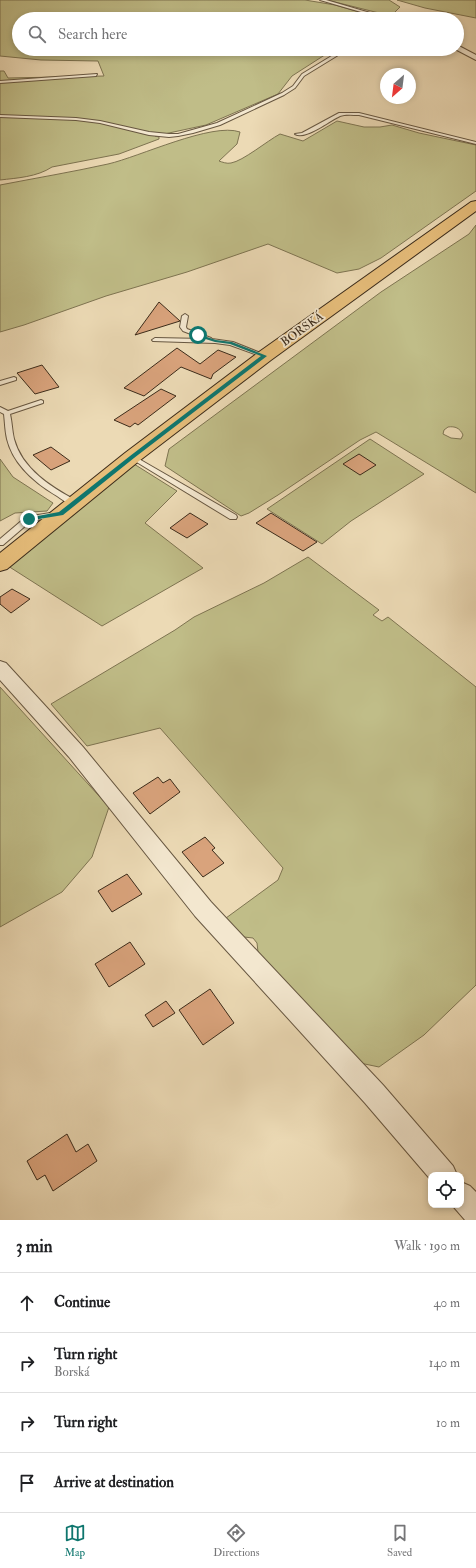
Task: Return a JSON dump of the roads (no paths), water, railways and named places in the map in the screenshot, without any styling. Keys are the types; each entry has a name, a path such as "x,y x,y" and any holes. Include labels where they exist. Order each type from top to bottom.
{"main road":[{"name":"BORSKÁ","path":"0,564 67,508 265,356 476,205"}],"street":[{"path":"464,51 476,58"},
{"path":"0,668 76,752 203,908 374,1094 441,1172"},
{"path":"464,1198 476,1212"}],"lane":[{"path":"322,0 364,12"},
{"path":"0,116 75,119 101,122 150,133 177,135 210,127 283,94 294,87 303,75 334,56"},
{"path":"0,82 96,75"},
{"path":"297,134 303,134 341,114 359,114 476,143"},
{"path":"185,316 183,327 185,330 215,341"},
{"path":"155,340 215,341 231,343 265,356"},
{"path":"0,383 14,379"},
{"path":"6,413 41,402"},
{"path":"0,409 6,413 12,444 22,462 67,508"},
{"path":"132,457 233,517"},
{"path":"0,543 29,519 67,508"}]}
